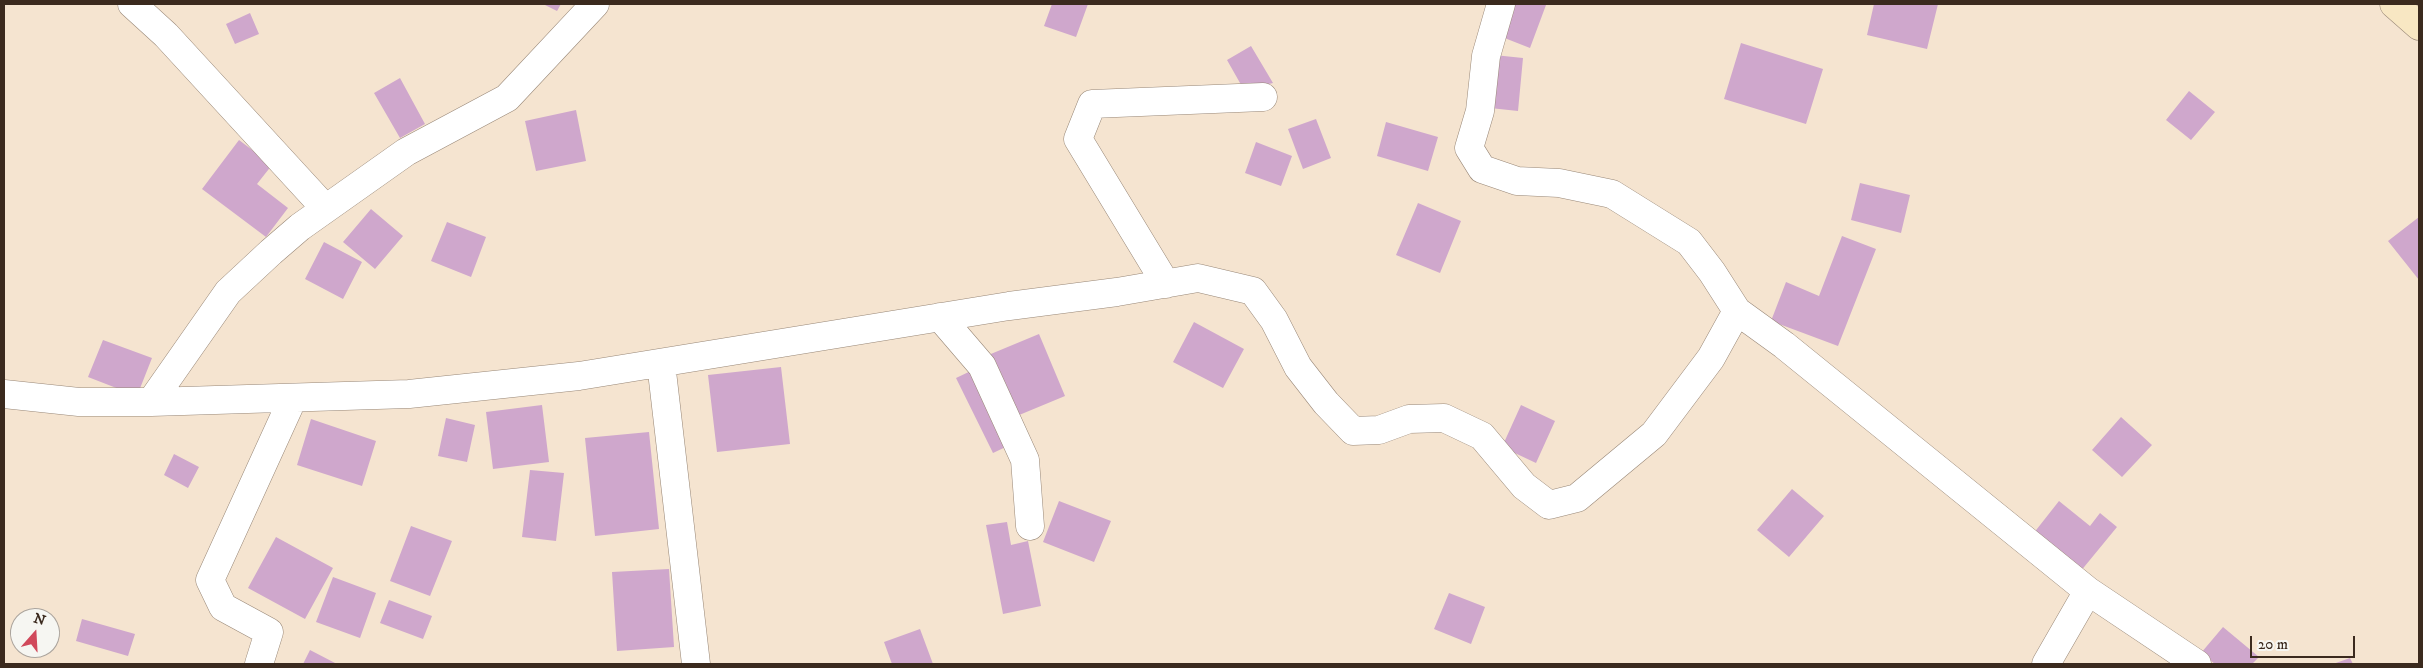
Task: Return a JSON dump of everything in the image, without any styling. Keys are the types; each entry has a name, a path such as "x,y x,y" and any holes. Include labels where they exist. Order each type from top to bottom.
{"main road":[{"path":"2394,4 2419,26"}],"street":[{"path":"132,4 166,34 325,208"},
{"path":"151,402 228,292 300,227 406,152 507,98 595,4"},
{"path":"1501,4 1486,56 1480,111 1469,148 1482,169 1516,181 1559,182 1612,194 1688,242 1712,272 1737,311 1784,345 2088,591 2197,664"},
{"path":"1166,284 1078,139 1092,104 1263,97"},
{"path":"4,394 79,402 151,402 409,394 580,376 1009,306 1198,278 1253,291 1274,320 1298,367 1326,403 1354,431 1379,430 1409,419 1444,418 1482,436 1524,486 1549,504 1577,498 1654,434 1711,358 1737,311"},
{"path":"940,318 982,366 1025,460 1030,526"},
{"path":"661,363 696,664"},
{"path":"259,664 269,632 224,606 210,580 293,398"},
{"path":"2046,664 2088,591"}],"building":[{"path":"543,4 561,4 557,11"},
{"path":"1052,4 1088,4 1076,37 1044,26"},
{"path":"1514,4 1546,5 1530,48 1502,37"},
{"path":"1874,4 1938,4 1927,49 1867,35"},
{"path":"250,13 259,34 235,44 226,24"},
{"path":"1741,43 1823,69 1806,124 1724,99"},
{"path":"1251,46 1273,83 1244,90 1227,60"},
{"path":"1494,55 1523,58 1518,111 1490,108"},
{"path":"400,78 425,124 400,138 374,93"},
{"path":"2189,91 2215,112 2191,140 2166,120"},
{"path":"576,110 586,161 536,171 525,121"},
{"path":"1316,119 1331,158 1303,169 1288,129"},
{"path":"1386,122 1438,137 1428,171 1377,156"},
{"path":"239,140 272,165 257,184 288,208 266,237 202,189"},
{"path":"1256,142 1292,156 1281,186 1245,173"},
{"path":"1860,183 1910,195 1901,233 1851,220"},
{"path":"1418,203 1461,221 1440,273 1396,255"},
{"path":"371,209 403,236 375,269 343,242"},
{"path":"2419,217 2419,280 2388,241"},
{"path":"447,222 486,237 471,277 431,261"},
{"path":"1842,236 1876,249 1838,346 1771,321 1786,282 1819,296"},
{"path":"324,242 362,262 343,299 305,279"},
{"path":"1194,322 1244,349 1223,388 1173,362"},
{"path":"1039,334 1065,396 1012,418 986,356"},
{"path":"103,340 152,358 137,396 88,377"},
{"path":"781,367 790,444 717,452 708,375"},
{"path":"975,369 1012,444 993,453 956,378"},
{"path":"542,405 549,462 493,469 486,412"},
{"path":"1521,405 1555,421 1536,463 1502,447"},
{"path":"2121,417 2152,445 2122,477 2092,450"},
{"path":"446,418 475,425 467,462 438,456"},
{"path":"311,419 376,441 362,486 297,465"},
{"path":"649,432 659,529 595,536 585,438"},
{"path":"174,454 199,467 188,488 164,475"},
{"path":"530,470 564,473 556,541 522,537"},
{"path":"1792,489 1824,516 1789,557 1757,530"},
{"path":"1059,501 1111,521 1094,562 1043,542"},
{"path":"2059,501 2090,526 2100,513 2117,527 2080,572 2033,534"},
{"path":"1007,522 1011,545 1028,541 1041,606 1003,614 986,525"},
{"path":"411,526 452,541 430,596 390,581"},
{"path":"276,537 333,568 305,619 248,588"},
{"path":"669,569 674,647 617,651 612,572"},
{"path":"333,577 376,593 360,638 316,622"},
{"path":"1449,593 1485,607 1471,644 1434,629"},
{"path":"389,600 432,616 423,639 380,623"},
{"path":"82,619 135,634 128,656 76,641"},
{"path":"2223,627 2259,657 2252,664 2215,664 2201,653"},
{"path":"920,629 933,664 892,664 884,642"},
{"path":"310,650 337,664 303,664"},
{"path":"2350,658 2353,664 2333,664"}]}
